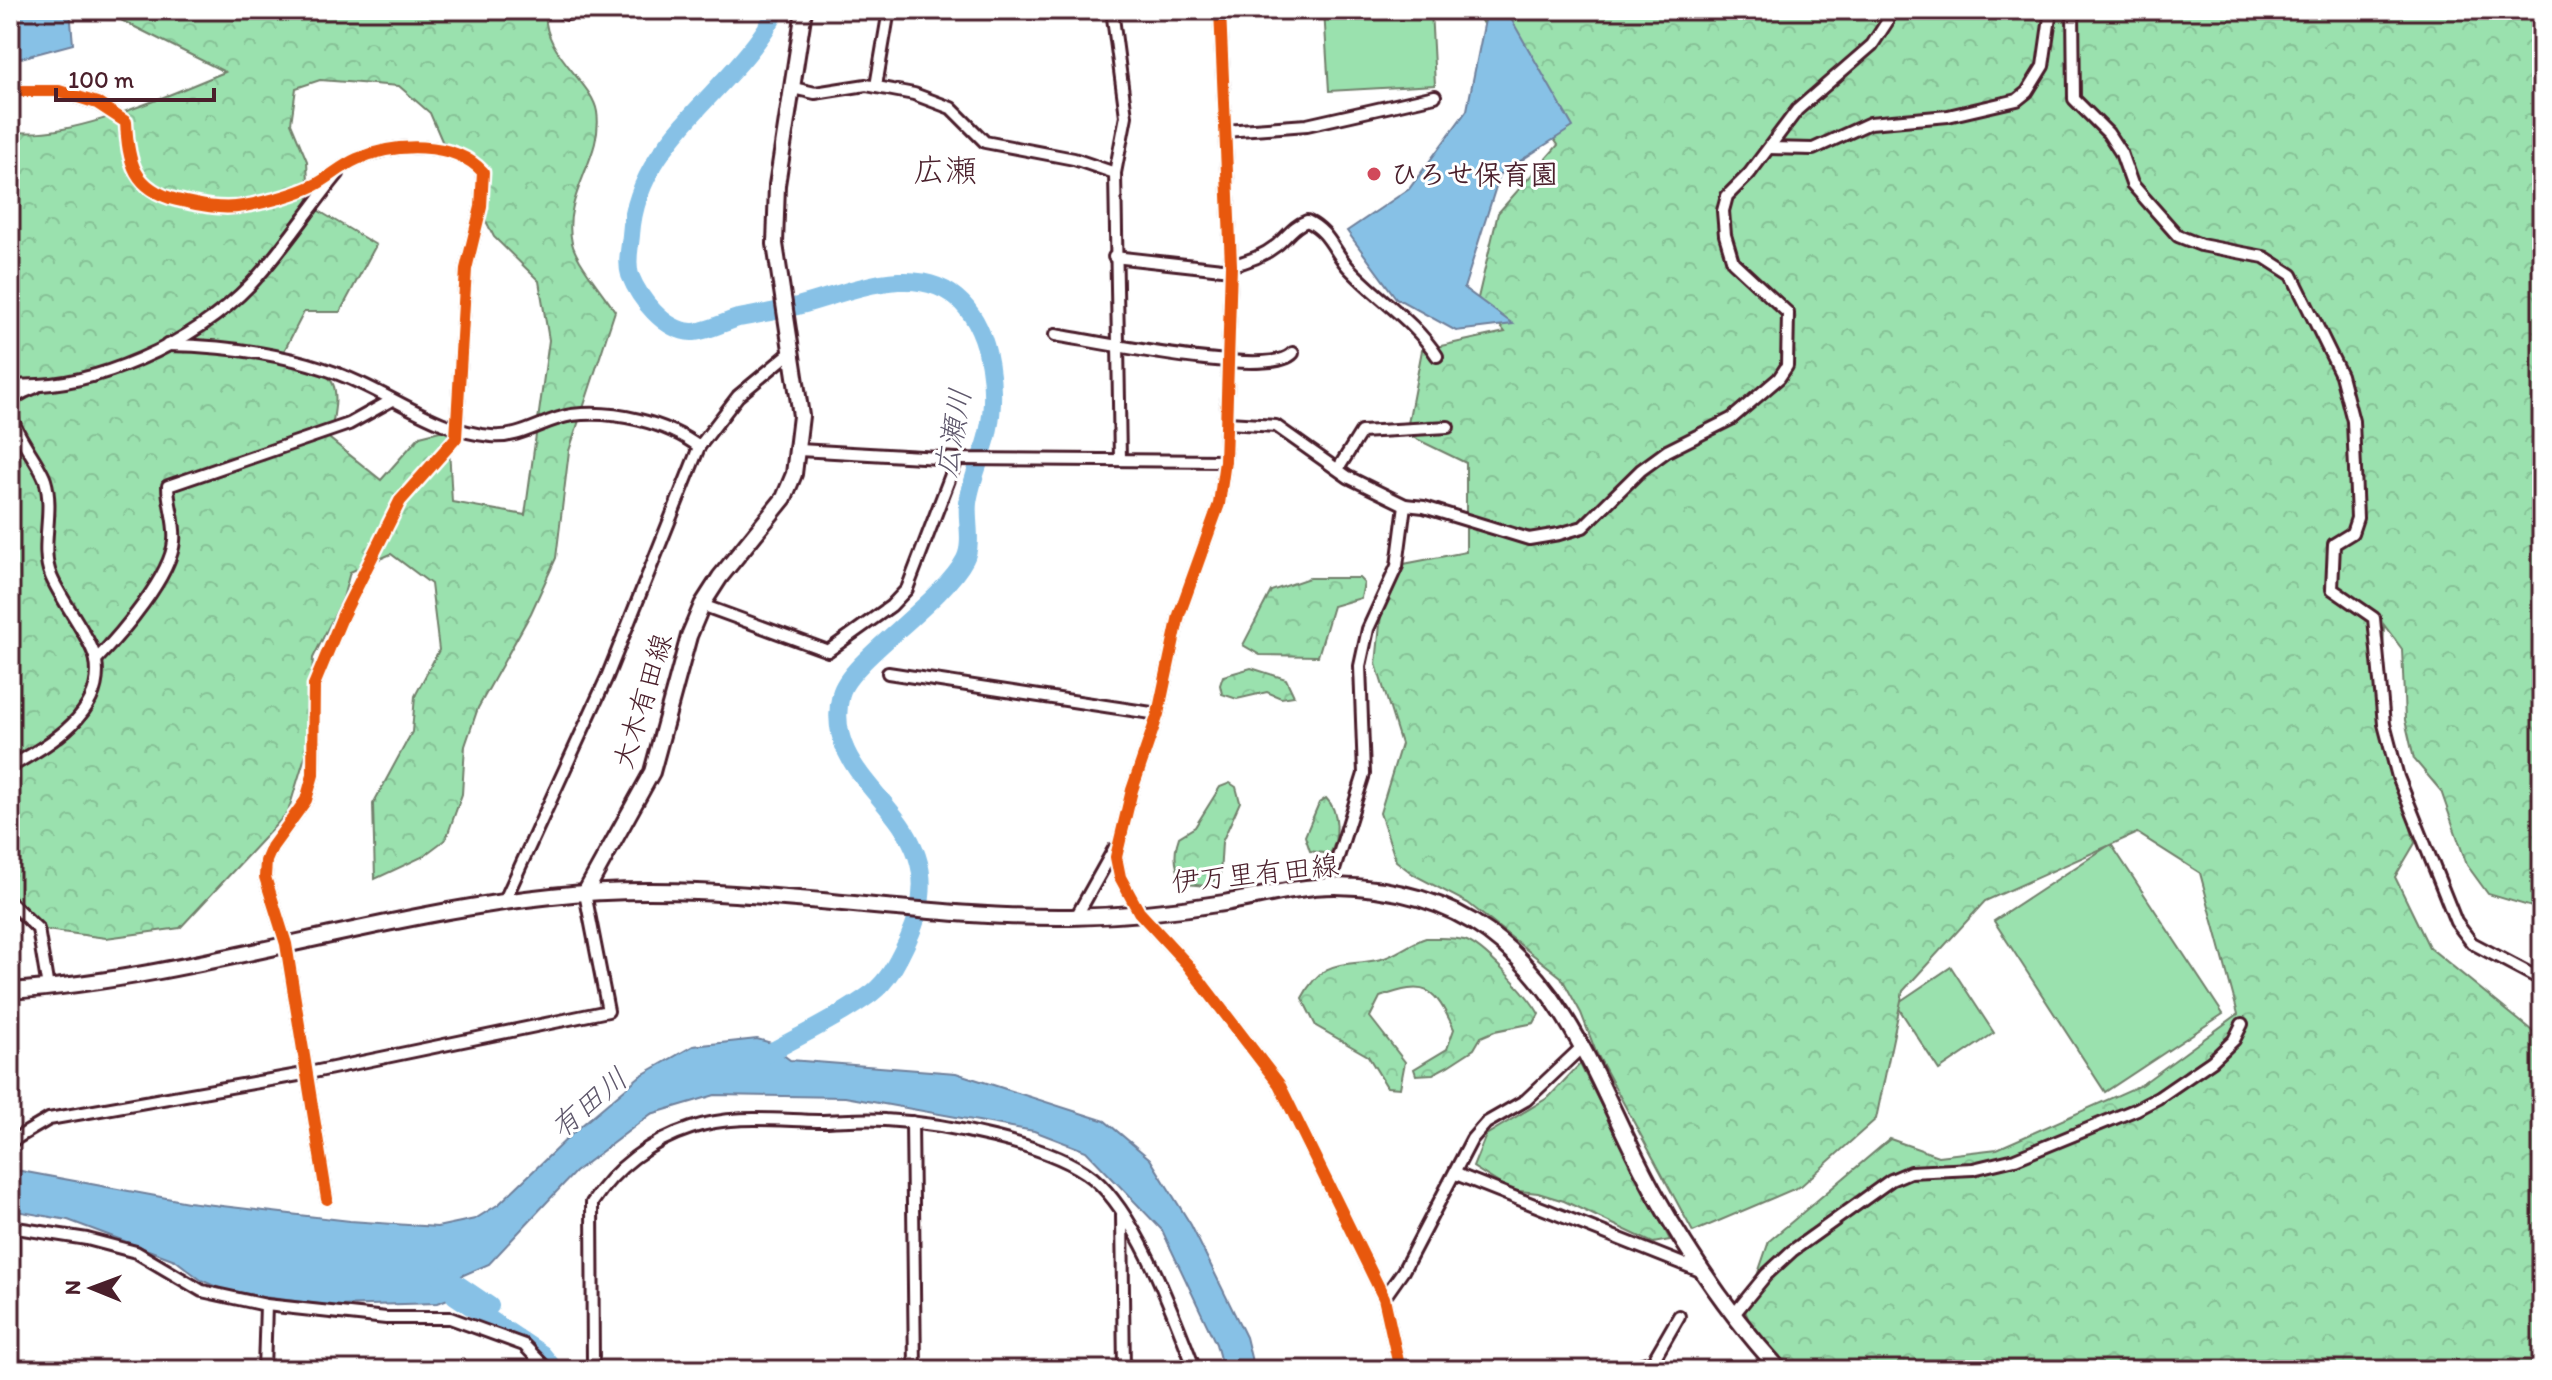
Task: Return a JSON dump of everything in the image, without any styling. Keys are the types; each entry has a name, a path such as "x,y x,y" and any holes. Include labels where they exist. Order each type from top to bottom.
{"main road":[{"name":"大木有田線","path":"585,893 652,772 689,636 702,605 720,577 784,498 799,450 801,416 775,244 777,185 804,10"},
{"name":"伊万里有田線","path":"585,893 688,889 961,915 1076,917 1211,905 1329,886 1410,894 1458,912 1524,962 1552,995 1583,1046 1656,1196 1705,1273 1780,1370"},
{"path":"10,991 48,988 504,902 585,893"}],"street":[{"path":"555,10 568,14 569,10"},
{"path":"876,86 889,10"},
{"path":"1112,10 1126,116 1115,173 1114,257 1120,459"},
{"path":"1076,917 1107,866 1119,836 1158,714 1179,615 1219,504 1231,363 1231,267 1220,10"},
{"path":"1228,423 1276,426 1338,469 1405,505 1424,507 1529,539 1583,527 1641,470 1667,451 1731,419 1779,378 1787,366 1788,313 1733,262 1725,235 1723,211 1727,196 1797,110 1872,45 1887,22 1886,10"},
{"path":"1769,148 1813,149 1870,123 1948,116 2017,100 2027,92 2043,66 2051,10"},
{"path":"2073,10 2074,99 2108,133 2121,153 2132,184 2178,236 2201,245 2264,257 2292,275 2322,334 2348,398 2357,467 2357,518 2352,533 2334,544 2332,589 2374,618 2384,724 2398,777 2456,922 2472,943 2542,980"},
{"path":"793,88 815,93 876,86 914,94 951,108 985,142 1074,159 1115,173"},
{"path":"10,91 59,91 97,103 126,122 127,145 137,177 157,195 206,207 243,206 284,195 314,185 344,166 380,152 418,148 450,151 476,164 483,172 481,207 466,269 456,438 400,501 314,685 313,775 299,813 272,847 266,861 265,877 286,944 304,1074 327,1199"},
{"path":"1225,131 1307,125 1435,96"},
{"path":"10,767 86,711 95,688 96,660 49,573 46,552 50,501 44,477 11,418 11,404 17,395 36,387 110,372 167,345 223,308 249,286 344,166"},
{"path":"1114,257 1231,267 1263,254 1278,244 1296,224 1307,221 1329,237 1347,266 1421,332 1437,356"},
{"path":"1055,335 1231,363 1279,361 1293,353"},
{"path":"167,345 255,352 299,361 360,383 458,429 506,436 572,415 616,416 672,430 699,447"},
{"path":"504,902 607,677 699,447 738,396 791,352"},
{"path":"10,385 36,387"},
{"path":"96,660 119,635 166,567 174,544 168,486 349,424 392,400"},
{"path":"1338,469 1361,432 1367,429 1448,427"},
{"path":"799,450 957,459 1225,461"},
{"path":"702,605 828,651 891,606 907,589 957,459"},
{"path":"1329,886 1364,774 1360,692 1365,641 1374,612 1397,566 1405,505"},
{"path":"888,673 1158,714"},
{"path":"1119,836 1116,857 1120,877 1139,912 1196,975 1279,1084 1384,1298 1400,1370"},
{"path":"10,1142 49,1119 304,1074 608,1011 585,893"},
{"path":"10,902 38,929 48,988"},
{"path":"1735,1313 1766,1275 1792,1251 1891,1180 1910,1172 1973,1169 2015,1159 2109,1117 2137,1109 2212,1061 2234,1040 2242,1024"},
{"path":"1384,1298 1403,1271 1472,1139 1486,1123 1526,1100 1583,1046"},
{"path":"588,1370 593,1362 592,1203 604,1185 641,1152 694,1127 726,1121 791,1117 912,1122 986,1137 1061,1160 1093,1178 1122,1213 1142,1248 1195,1370"},
{"path":"912,1122 915,1370"},
{"path":"1456,1174 1705,1273"},
{"path":"1122,1213 1124,1370"},
{"path":"11,1370 11,1228 87,1239 136,1252 202,1291 266,1305 386,1318 450,1318 524,1345 548,1370"},
{"path":"264,1370 266,1305"},
{"path":"1624,1370 1653,1361 1679,1316"}],"green space":[{"path":"101,10 546,10 546,25 558,53 586,89 597,112 594,145 572,209 570,226 572,243 579,259 615,311 569,451 556,558 531,613 478,708 465,746 462,794 446,839 422,857 375,879 373,804 412,732 415,696 439,650 431,584 391,554 350,572 343,598 313,658 306,753 288,812 180,928 106,938 46,930 10,914 10,131 34,133 89,123 225,72","holes":["320,80 399,86 430,113 442,141 490,170 485,219 494,237 539,281 549,340 525,515 452,502 448,429 420,436 381,480 330,439 335,403 332,382 316,368 284,351 304,312 340,312 376,245 309,205 307,161 291,123 296,88"]},
{"path":"1324,10 1431,10 1435,85 1329,91"},
{"path":"1475,10 2542,10 2542,910 2488,894 2467,865 2441,791 2414,759 2405,720 2402,649 2384,625 2381,721 2415,843 2395,877 2429,947 2542,1039 2542,1370 1770,1370 1745,1311 1769,1241 1890,1139 1938,1156 1997,1149 2141,1085 2238,1014 2200,873 2137,833 1985,901 1903,991 1876,1119 1801,1186 1693,1232 1596,1052 1581,1013 1561,977 1468,903 1414,875 1396,861 1380,813 1401,744 1376,664 1383,595 1404,564 1466,552 1466,463 1406,434 1422,350 1505,332 1478,298 1498,213 1558,145 1523,94"},
{"path":"1309,578 1359,578 1364,583 1361,598 1333,606 1318,656 1260,655 1243,645 1271,591"},
{"path":"1251,668 1286,679 1294,696 1281,698 1267,692 1237,699 1222,694 1220,685 1223,676"},
{"path":"1230,783 1236,787 1240,802 1222,842 1220,876 1206,886 1186,884 1176,862 1179,837 1195,827 1220,787"},
{"path":"1326,798 1334,810 1337,825 1330,854 1310,851 1305,836 1319,803"},
{"path":"2111,844 2223,1014 2105,1092 1994,921"},
{"path":"1426,938 1455,938 1472,944 1505,972 1539,1014 1534,1023 1481,1037 1474,1049 1433,1074 1416,1075 1414,1069 1447,1049 1454,1029 1441,1004 1427,991 1409,989 1380,997 1370,1017 1405,1062 1400,1088 1387,1087 1368,1056 1316,1026 1302,998 1310,984 1327,969 1386,957"},
{"path":"1951,967 1994,1033 1939,1070 1896,1004"},
{"path":"1580,1064 1670,1240 1653,1243 1564,1201 1538,1193 1510,1190 1473,1167 1486,1135 1549,1097"}],"water":[{"path":"10,10 70,10 73,44 10,61"},
{"path":"1487,10 1506,10 1573,127 1500,174 1464,288 1513,324 1456,331 1396,298 1347,231 1409,189 1467,110"},
{"path":"757,1039 786,1047 782,1054 790,1060 956,1073 1105,1121 1150,1159 1191,1225 1246,1337 1254,1370 1223,1370 1216,1344 1162,1230 1086,1151 1034,1131 845,1097 715,1095 651,1114 575,1172 489,1264 452,1280 450,1288 455,1296 438,1303 335,1306 230,1293 201,1280 175,1260 68,1220 10,1210 10,1169 188,1202 350,1221 437,1227 475,1219 499,1204 575,1131 640,1076 693,1046"}],"waterway":[{"name":"広瀬川","path":"760,1058 872,993 889,975 908,940 921,897 919,862 906,833 849,757 839,728 841,694 860,665 937,594 965,559 969,546 970,494 988,433 992,400 986,347 972,316 962,303 945,290 926,283 906,281 862,287 793,307 738,318 697,332 682,330 662,320 634,284 628,265 631,235 637,201 651,170 669,142 759,39 777,10"},
{"path":"429,1272 453,1281 490,1306 455,1296 542,1354 555,1370"}],"cycle path":[{"path":"1220,10 1231,265 1225,461 1219,504 1179,615 1158,714 1132,790 1116,857 1120,877 1139,912 1187,964 1279,1084 1384,1298 1400,1370"},
{"path":"10,91 59,91 97,103 126,122 132,162 142,181 163,195 202,205 235,207 280,198 315,185 357,159 405,148 456,154 483,172 481,207 466,269 456,438 400,501 343,615 314,685 313,775 306,800 272,847 266,861 265,877 286,944 327,1199"}],"place":[{"name":"ひろせ保育園","path":"1374,174"}],"district":[{"name":"広瀬","path":"945,170"}],"water label":[{"name":"有田川","path":"589,1103"}]}
